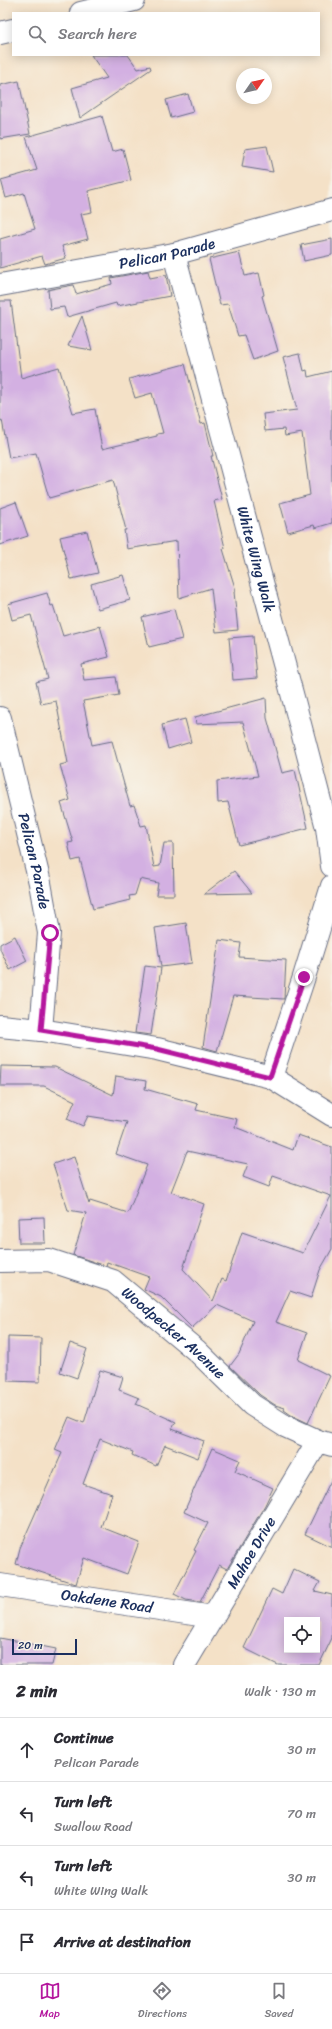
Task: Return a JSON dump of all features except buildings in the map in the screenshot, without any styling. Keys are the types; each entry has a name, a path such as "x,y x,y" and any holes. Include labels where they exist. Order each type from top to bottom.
{"street":[{"path":"85,12 134,0"},
{"path":"0,33 12,30"},
{"name":"Pelican Parade","path":"0,285 174,254 332,210"},
{"name":"White Wing Walk","path":"174,254 327,828 332,866"},
{"name":"Pelican Parade","path":"0,718 40,883 50,933 41,1030"},
{"path":"270,1077 304,977 332,886"},
{"path":"0,1026 41,1030 157,1049 270,1077 332,1115"},
{"name":"Woodpecker Avenue","path":"0,1261 49,1260 113,1281 196,1351 252,1405 285,1426 325,1443"},
{"name":"Mahoe Drive","path":"184,1665 213,1617 325,1443"},
{"name":"Oakdene Road","path":"0,1585 213,1617"}],"route":[{"path":"50,933 41,1030 157,1049 270,1077 304,977"}]}
